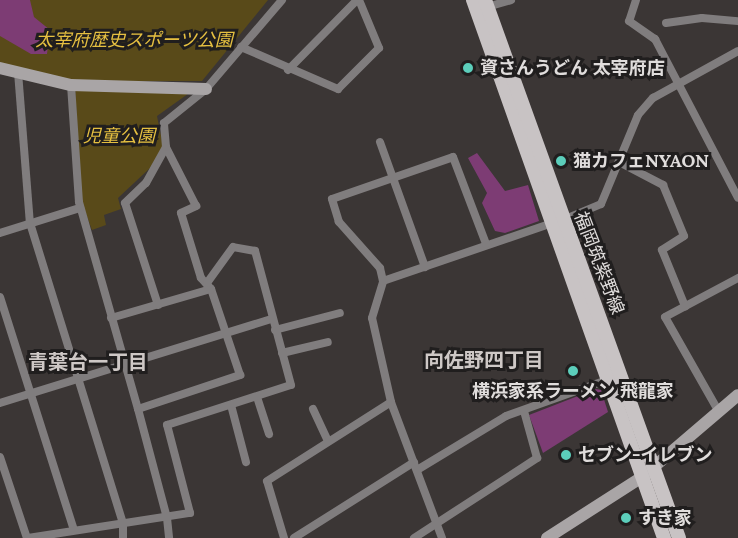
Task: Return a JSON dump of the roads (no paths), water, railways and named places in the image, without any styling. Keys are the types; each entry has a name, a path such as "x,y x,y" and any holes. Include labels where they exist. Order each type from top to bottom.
{"main road":[{"name":"福岡筑紫野線","path":"473,0 654,466 679,538"},
{"name":"福岡筑紫野線","path":"486,4 558,221 607,380 664,538"}],"street":[{"path":"138,409 240,375 209,286 201,278 181,213 196,206 166,147 166,120 188,106 206,88 282,0"},
{"path":"241,47 288,70 338,89 379,48 358,0 288,70"},
{"path":"486,4 511,0"},
{"path":"636,0 629,21 655,39 735,184 738,198"},
{"path":"666,23 702,18 738,21"},
{"path":"383,281 601,204 638,115 653,99 738,51"},
{"path":"0,68 71,85 206,88"},
{"path":"18,72 30,224 123,524 123,538"},
{"path":"71,85 80,208 138,409 167,518 169,538"},
{"path":"380,142 425,267"},
{"path":"158,304 125,203 146,183 166,147"},
{"path":"442,538 391,402 372,318 383,281 380,268 339,222 332,199 393,175 453,157 486,244"},
{"path":"619,162 663,185 684,236 662,250 685,306"},
{"path":"0,233 80,208"},
{"path":"0,457 27,538 190,513 167,425 291,385 255,251 233,247 209,286 111,318"},
{"path":"719,412 665,317 738,278"},
{"path":"0,297 74,530"},
{"path":"275,330 340,313"},
{"path":"0,403 272,319"},
{"path":"282,353 328,342"},
{"path":"294,538 415,466 506,416 607,380"},
{"path":"547,538 642,477 738,395"},
{"path":"257,397 269,434"},
{"path":"284,538 267,481 391,402"},
{"path":"231,405 246,462"},
{"path":"313,409 328,441"},
{"path":"414,538 537,458 524,411"}],"place":[{"name":"資さんうどん 太宰府店","path":"468,68"},
{"name":"猫カフェNYAON","path":"561,161"},
{"name":"横浜家系ラーメン 飛龍家","path":"573,371"},
{"name":"セブン-イレブン","path":"566,455"},
{"name":"すき家","path":"626,518"}],"district":[{"name":"向佐野四丁目","path":"484,359"},
{"name":"青葉台一丁目","path":"88,361"}],"park label":[{"name":"太宰府歴史スポーツ公園","path":"134,40"},
{"name":"児童公園","path":"119,136"}]}
